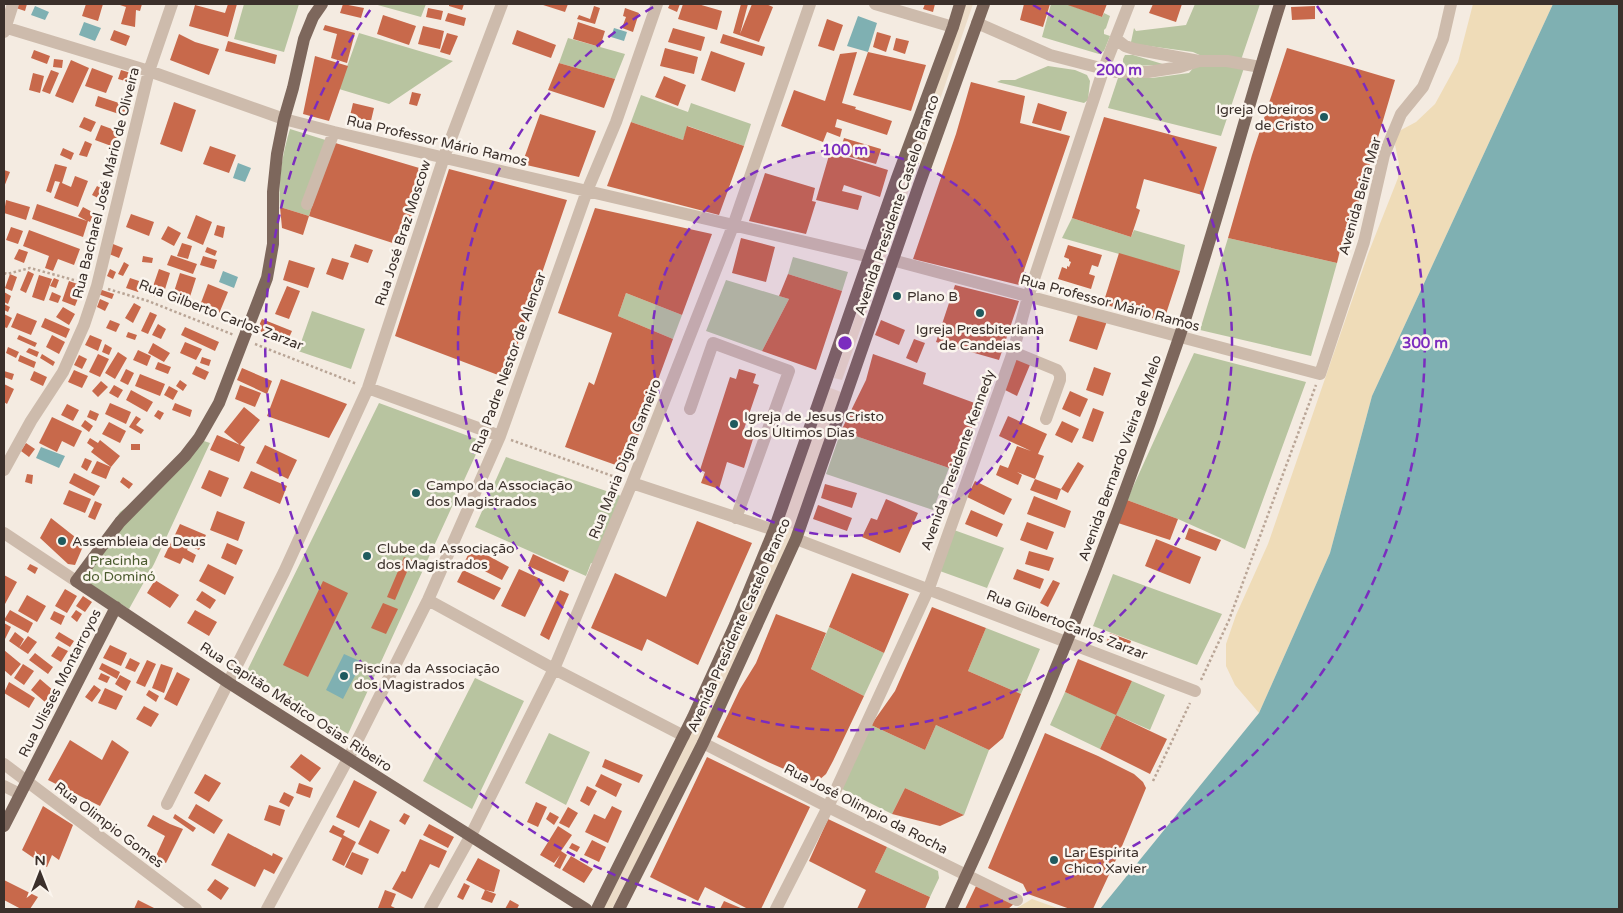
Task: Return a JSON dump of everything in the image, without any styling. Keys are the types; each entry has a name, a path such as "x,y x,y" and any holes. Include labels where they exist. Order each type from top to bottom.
{"main road":[{"path":"76,581 120,522 185,456 199,438 219,403 267,278 274,236 274,173 284,119 304,39 313,17 322,4"},
{"name":"Avenida Presidente Castelo Branco","path":"599,905 684,736 735,625 774,530 960,4"},
{"name":"Avenida Presidente Castelo Branco","path":"619,909 703,743 796,539 892,260 984,4"},
{"name":"Avenida Bernardo Vieira de Melo","path":"951,909 1034,722 1112,527 1179,336 1280,4"},
{"path":"826,383 848,391"},
{"name":"Rua Capitão Médico Osias Ribeiro","path":"76,581 229,682 581,906 599,905"},
{"name":"Rua Ulisses Montarroyos","path":"4,826 116,607"}],"street":[{"path":"4,29 14,4"},
{"name":"Rua Bacharel José Mário de Oliveira","path":"4,470 31,421 67,364 97,286 149,71 172,4"},
{"name":"Rua José Braz Moscow","path":"368,388 444,157 502,4"},
{"name":"Rua Padre Nestor de Alencar","path":"268,909 349,757 428,600 500,436 587,191 616,122 657,4"},
{"name":"Rua Maria Digna Gameiro","path":"430,909 470,837 554,669 632,483 733,226 810,4"},
{"path":"875,4 953,27"},
{"name":"Avenida Presidente Kennedy","path":"776,909 828,807 929,588 1013,352 1028,297 1104,68 1129,4"},
{"name":"Avenida Beira Mar","path":"1320,374 1364,242 1384,155 1401,114 1423,87 1434,63 1443,39 1451,4"},
{"path":"977,23 1050,55 1116,72 1148,72 1180,67 1199,61"},
{"name":"Rua Professor Mário Ramos","path":"4,29 149,71 284,119 870,257"},
{"path":"1116,39 1125,46 1134,49 1199,61 1227,60 1260,67"},
{"path":"308,204 334,132"},
{"name":"Rua Professor Mário Ramos","path":"892,260 1320,374"},
{"path":"690,409 713,344 789,371 736,518"},
{"path":"1013,352 1057,370 1060,375 1060,380 1046,419"},
{"path":"168,804 284,572 368,388 500,436"},
{"path":"632,483 774,530"},
{"name":"Rua Capitão Médico Osias Ribeiro","path":"4,532 76,581"},
{"path":"796,539 929,588"},
{"name":"Rua GilbertoCarlos Zarzar","path":"929,588 1195,691"},
{"path":"428,600 554,669 684,736"},
{"name":"Rua José Olimpio da Rocha","path":"703,743 1017,900"},
{"name":"Rua Olimpio Gomes","path":"4,764 196,909"},
{"path":"4,786 20,794"}],"path":[{"name":"Rua Gilberto Carlos Zarzar","path":"4,273 7,274 30,268 148,300 368,388"},
{"path":"1154,781 1229,620 1320,374"},
{"path":"500,436 632,483"}],"green space":[{"path":"244,4 299,4 284,52 234,39"},
{"path":"374,4 426,4 421,17"},
{"path":"1051,4 1067,4 1102,17 1104,13 1110,16 1104,30 1104,34 1110,36 1104,51 1099,54 1042,37"},
{"path":"1195,4 1260,4 1241,60 1204,57 1193,52 1131,42 1134,28 1136,31 1186,25"},
{"path":"359,33 453,61 389,104 339,89"},
{"path":"568,38 625,54 615,79 559,63"},
{"path":"1125,55 1133,55 1166,65 1125,66 1123,65 1123,59"},
{"path":"1205,65 1244,68 1221,136 1108,108 1118,78 1152,78 1189,73 1194,67"},
{"path":"1048,66 1075,70 1087,75 1090,81 1088,100 1084,103 997,82 1001,80 1015,80"},
{"path":"641,95 688,112 691,103 751,124 744,146 688,126 683,140 631,122"},
{"path":"290,129 332,142 309,216 280,207 281,168"},
{"path":"1072,218 1131,237 1134,230 1185,245 1180,271 1062,238"},
{"path":"1228,238 1337,263 1311,356 1200,330"},
{"path":"793,257 848,272 842,291 788,274"},
{"path":"726,280 789,299 762,351 706,331"},
{"path":"626,293 682,315 673,339 618,316"},
{"path":"312,311 365,329 351,369 298,351"},
{"path":"1194,353 1306,382 1245,549 1178,519 1127,500"},
{"name":"Clube da Associação dos Magistrados","path":"379,403 482,441 348,734 247,671"},
{"path":"841,431 949,468 933,510 826,474"},
{"name":"Pracinha do Dominó","path":"201,440 210,443 154,564 129,609 78,578 120,512 170,475"},
{"path":"506,457 624,497 597,565 591,563 586,576 475,527"},
{"path":"954,530 1004,548 987,588 937,570"},
{"path":"1113,574 1222,614 1197,665 1093,626"},
{"path":"829,627 884,653 864,696 811,669"},
{"path":"986,628 1040,649 1021,694 968,671"},
{"path":"475,678 524,701 472,809 423,781"},
{"path":"1132,681 1165,695 1150,730 1116,715 1100,749 1050,725 1065,692 1116,714"},
{"path":"871,725 925,750 936,725 989,750 964,815 905,788 892,814 840,788"},
{"path":"549,733 590,752 566,805 525,783"},
{"path":"887,847 938,871 939,878 930,897 875,872"}],"sand":[{"path":"1473,4 1553,4 1372,396 1330,553 1259,713 1235,685 1226,666 1226,644 1236,615 1268,544 1368,254 1398,178 1399,164 1395,145 1396,137 1401,130 1416,122 1435,104 1458,62"},
{"path":"1032,899 1057,908 1060,909 1015,909"}],"shaded area":[{"path":"964,4 973,4 867,311 842,380 834,378"},
{"path":"828,387 841,392 797,528 710,720 612,909 602,909 669,774"}],"water":[{"path":"1553,4 1619,4 1619,909 1100,909 1259,713 1330,553 1372,396"},
{"path":"35,6 49,12 45,20 31,15"},
{"path":"858,16 877,23 868,52 847,46"},
{"path":"84,22 101,28 95,41 79,35"},
{"path":"614,28 627,32 624,41 611,37"},
{"path":"238,163 251,168 245,182 233,178"},
{"path":"223,271 238,277 234,288 219,282"},
{"path":"41,447 65,456 59,468 36,458"},
{"name":"Piscina da Associação dos Magistrados","path":"344,654 362,662 343,699 326,690"}],"building":[{"path":"18,4 27,4 25,11 16,8"},
{"path":"86,4 103,4 98,21 82,16"},
{"path":"117,4 142,4 140,11 136,10 135,27 121,24 126,7"},
{"path":"228,4 237,4 228,37 189,26 195,5 225,13"},
{"path":"343,4 364,8 361,18 340,13"},
{"path":"449,4 464,4 462,10 449,6"},
{"path":"540,4 568,4 565,12"},
{"path":"670,4 680,4 677,12 668,8"},
{"path":"683,4 698,4 722,11 717,30 678,19"},
{"path":"741,4 748,4 740,34 752,4 766,4 773,7 759,42 733,33"},
{"path":"925,4 935,4 933,12 923,9"},
{"path":"1024,4 1050,4 1043,27 1020,20"},
{"path":"1065,4 1107,4 1102,17"},
{"path":"1153,4 1182,4 1176,22 1149,13"},
{"path":"594,6 600,8 595,24 577,19 579,15 590,19"},
{"path":"1315,6 1315,19 1292,20 1291,7"},
{"path":"428,8 443,11 441,20 426,17"},
{"path":"625,8 639,13 633,32 622,28 626,17 623,16"},
{"path":"448,13 466,18 464,26 445,21"},
{"path":"383,15 416,26 409,45 377,34"},
{"path":"827,19 843,25 834,51 818,46"},
{"path":"578,22 605,31 600,47 573,39"},
{"path":"325,25 355,33 347,63 331,58 337,34 323,30"},
{"path":"423,26 444,31 440,49 418,44"},
{"path":"673,28 705,37 701,51 668,42"},
{"path":"114,30 130,36 126,46 110,40"},
{"path":"517,30 556,45 551,58 512,44"},
{"path":"877,32 891,36 886,52 873,47"},
{"path":"447,33 458,36 450,55 440,52"},
{"path":"179,34 195,42 219,49 209,75 170,60"},
{"path":"723,34 765,47 762,56 720,43"},
{"path":"896,38 909,41 905,54 893,50"},
{"path":"228,41 277,55 275,64 225,51"},
{"path":"665,48 698,57 694,74 660,66"},
{"path":"1287,48 1395,80 1349,235 1344,234 1337,263 1228,238 1252,155"},
{"path":"34,50 50,56 47,64 31,58"},
{"path":"711,51 745,63 735,92 701,80"},
{"path":"857,52 842,103 892,121 887,135 837,119 835,127 842,129 840,137 827,132 823,142 781,126 794,90 825,101 840,54"},
{"path":"868,52 926,65 911,111 853,95"},
{"path":"315,56 348,66 329,121 303,114"},
{"path":"54,59 63,60 62,68 53,67"},
{"path":"71,60 89,68 73,103 55,96"},
{"path":"559,63 615,79 604,108 548,90"},
{"path":"92,68 113,76 106,93 85,86"},
{"path":"51,70 59,73 50,94 42,91"},
{"path":"121,70 131,73 129,82 118,79"},
{"path":"33,73 44,76 40,93 29,90"},
{"path":"664,76 686,85 678,106 655,97"},
{"path":"971,82 1025,96 1020,123 1070,136 1019,285 913,259 956,134"},
{"path":"412,92 421,94 417,106 409,104"},
{"path":"98,96 131,107 128,117 95,106"},
{"path":"174,102 196,110 182,152 160,144"},
{"path":"353,103 374,108 370,125 349,120"},
{"path":"1038,103 1067,112 1061,131 1032,123"},
{"path":"540,114 596,131 579,177 522,164"},
{"path":"84,117 96,122 91,132 79,127"},
{"path":"1104,117 1217,147 1202,195 1144,179 1136,208 1140,210 1131,237 1072,218"},
{"path":"631,122 683,140 687,126 744,146 719,215 607,186"},
{"path":"101,125 120,132 114,147 95,140"},
{"path":"844,138 881,149 876,164 839,154"},
{"path":"85,141 92,144 87,157 79,155"},
{"path":"332,142 426,170 402,246 309,216"},
{"path":"210,146 236,155 229,173 203,164"},
{"path":"63,148 74,153 71,160 60,155"},
{"path":"830,152 888,170 880,197 844,185 842,191 862,196 858,210 816,200"},
{"path":"55,164 67,167 62,183 71,187 75,176 88,181 78,207 54,198 60,182 55,181 51,193 46,191"},
{"path":"449,169 567,200 506,378 395,336"},
{"path":"4,170 10,172 4,187"},
{"path":"765,173 815,188 812,201 816,202 806,234 749,221"},
{"path":"97,186 106,191 102,200 92,195"},
{"path":"6,200 30,207 26,220 4,213"},
{"path":"37,204 87,221 78,216 83,207 94,213 90,222 88,221 83,237 32,219"},
{"path":"280,207 309,216 303,235 282,228"},
{"path":"595,208 712,234 682,315 626,293 618,316 673,339 627,469 565,447 589,382 594,385 612,333 558,313"},
{"path":"131,214 154,222 149,236 126,227"},
{"path":"196,215 212,222 203,245 187,238"},
{"path":"217,225 225,227 223,238 214,235"},
{"path":"168,226 181,233 174,246 161,239"},
{"path":"11,227 23,231 18,244 6,240"},
{"path":"29,230 80,249 74,265 58,259 53,271 45,268 49,256 23,246"},
{"path":"741,238 775,247 766,282 732,273"},
{"path":"182,243 192,246 188,259 177,256"},
{"path":"113,244 123,248 119,258 109,254"},
{"path":"355,244 373,250 368,263 350,257"},
{"path":"1068,245 1102,255 1098,267 1092,265 1089,274 1095,276 1091,289 1058,279 1062,267 1067,269 1071,262 1064,257"},
{"path":"207,247 217,251 215,256 205,252"},
{"path":"19,249 28,252 24,263 14,259"},
{"path":"1119,253 1180,271 1165,317 1155,319 1103,304"},
{"path":"171,255 197,264 193,274 167,265"},
{"path":"143,256 153,258 152,263 142,262"},
{"path":"203,256 217,260 214,269 200,265"},
{"path":"332,258 349,263 343,280 326,274"},
{"path":"289,260 315,268 308,288 283,280"},
{"path":"124,262 129,265 123,276 118,274"},
{"path":"110,269 116,272 113,279 107,276"},
{"path":"159,269 170,273 162,299 150,295"},
{"path":"28,271 34,274 26,293 20,290"},
{"path":"180,273 196,278 187,306 171,301"},
{"path":"10,274 17,277 12,291 5,288"},
{"path":"788,274 842,291 816,370 762,351 789,299 779,296"},
{"path":"39,275 52,279 44,301 32,297"},
{"path":"54,278 59,280 56,288 50,286"},
{"path":"130,278 142,282 138,292 126,288"},
{"path":"69,281 83,286 75,306 62,301"},
{"path":"208,284 228,292 218,316 199,308"},
{"name":"Igreja Presbiteriana de Candeias","path":"955,285 1019,301 999,360 936,342"},
{"path":"287,286 300,291 289,319 275,314"},
{"path":"99,289 114,294 112,299 98,294"},
{"path":"1075,291 1082,293 1081,299 1074,298"},
{"path":"4,292 11,296 8,304 4,302"},
{"path":"52,292 61,296 58,303 49,300"},
{"path":"100,299 109,303 105,311 97,307"},
{"path":"134,303 141,307 133,323 125,318"},
{"path":"4,304 10,307 8,312 4,310"},
{"path":"63,307 75,314 69,325 56,317"},
{"path":"150,312 157,315 148,334 141,331"},
{"path":"1079,312 1107,321 1097,350 1069,341"},
{"path":"17,313 37,321 31,335 11,327"},
{"path":"4,314 12,318 7,328 4,327"},
{"path":"45,318 70,329 66,338 41,327"},
{"path":"262,319 292,331 287,342 257,330"},
{"path":"110,320 120,324 116,332 106,328"},
{"path":"881,320 905,330 899,345 875,335"},
{"path":"158,324 166,329 161,339 152,335"},
{"path":"185,327 219,342 215,351 181,335"},
{"path":"128,332 137,335 135,340 126,337"},
{"path":"19,335 37,343 35,347 17,339"},
{"path":"52,335 65,342 59,354 46,347"},
{"path":"90,335 102,340 98,351 85,345"},
{"path":"914,339 925,343 917,363 906,358"},
{"path":"185,342 202,349 196,360 180,353"},
{"path":"153,343 170,353 164,362 148,353"},
{"path":"105,344 112,348 109,355 102,352"},
{"path":"8,347 19,352 16,358 6,353"},
{"path":"29,348 39,352 37,357 26,352"},
{"path":"138,350 151,356 147,366 133,360"},
{"path":"118,352 127,358 115,379 105,373"},
{"path":"42,354 55,362 53,366 40,358"},
{"path":"98,354 109,359 100,377 89,372"},
{"path":"873,354 926,373 923,384 980,405 967,441 949,468 841,431 866,380"},
{"path":"1018,354 1032,360 1017,396 1003,389"},
{"path":"20,355 36,362 34,368 18,361"},
{"path":"79,355 87,359 82,369 74,365"},
{"path":"202,357 211,360 209,366 200,363"},
{"path":"158,362 171,367 168,374 155,369"},
{"path":"196,366 209,372 205,380 192,374"},
{"path":"1094,367 1111,373 1103,396 1086,390"},
{"path":"242,368 272,381 267,394 237,380"},
{"path":"126,369 134,373 128,385 120,381"},
{"path":"739,369 756,374 753,383 759,385 742,435 753,439 744,468 727,462 719,489 701,483 705,472 700,470 730,377 736,379"},
{"path":"74,370 88,376 82,388 68,382"},
{"path":"4,371 14,374 12,380 4,377"},
{"path":"34,371 47,377 43,386 30,380"},
{"path":"140,374 165,384 160,396 135,386"},
{"path":"281,379 347,404 329,438 267,416"},
{"path":"180,380 187,385 183,391 176,386"},
{"path":"101,381 108,387 98,397 92,391"},
{"path":"4,384 14,389 7,404 4,402"},
{"path":"114,385 123,390 118,398 109,393"},
{"path":"240,385 261,393 255,407 235,399"},
{"path":"169,386 178,391 173,400 164,395"},
{"path":"131,390 153,402 147,412 126,400"},
{"path":"1070,391 1088,399 1080,417 1062,409"},
{"path":"110,403 131,412 126,424 105,414"},
{"path":"175,403 192,410 190,417 172,410"},
{"path":"67,404 79,410 73,421 61,415"},
{"path":"244,407 260,420 240,445 224,432"},
{"path":"1093,408 1104,412 1093,442 1082,438"},
{"path":"90,410 99,414 96,421 87,417"},
{"path":"158,410 164,413 160,420 154,416"},
{"path":"136,416 141,419 136,425 144,430 141,434 129,427"},
{"path":"1008,416 1047,434 1038,454 1044,456 1035,479 1017,472 1022,475 1018,485 996,475 1000,465 1008,468 1017,446 1031,451 999,436"},
{"path":"52,417 82,431 74,447 62,441 57,452 39,443"},
{"path":"85,420 93,426 89,432 81,426"},
{"path":"1062,421 1079,429 1072,443 1055,435"},
{"path":"109,422 126,431 120,443 102,434"},
{"path":"217,435 245,447 239,462 210,450"},
{"path":"90,438 98,443 100,440 120,456 111,467 91,452 94,448 87,443"},
{"path":"26,443 35,449 29,457 21,451"},
{"path":"131,444 140,444 140,450 131,450"},
{"path":"265,445 297,460 288,479 256,463"},
{"path":"85,458 92,461 87,471 81,467"},
{"path":"97,461 111,467 106,479 91,473"},
{"path":"1078,462 1084,466 1068,493 1061,489"},
{"path":"209,470 229,478 221,497 201,488"},
{"path":"251,471 287,486 280,504 243,488"},
{"path":"74,473 100,486 94,496 69,483"},
{"path":"27,474 33,475 32,484 25,482"},
{"path":"123,477 133,484 129,489 120,482"},
{"path":"1035,479 1061,489 1057,500 1030,490"},
{"path":"975,481 1012,499 1004,515 967,497"},
{"path":"825,484 857,493 852,508 821,498"},
{"path":"69,490 91,499 85,513 63,504"},
{"path":"1034,496 1071,511 1065,528 1027,514"},
{"path":"886,499 918,513 900,553 862,537 871,518 877,520"},
{"path":"1127,500 1178,519 1170,540 1118,523"},
{"path":"95,501 102,504 95,520 88,517"},
{"path":"818,505 852,518 847,531 813,519"},
{"path":"971,510 1003,524 997,537 965,524"},
{"path":"217,511 245,522 238,541 210,530"},
{"name":"Assembleia de Deus","path":"51,518 84,544 75,565 68,564 40,538"},
{"path":"697,521 752,543 698,665 647,639 642,651 591,628 615,573 666,597"},
{"path":"1027,522 1054,532 1047,550 1020,540"},
{"path":"180,524 206,535 199,550 173,539"},
{"path":"1189,528 1221,540 1216,551 1185,539"},
{"path":"1156,539 1201,557 1190,584 1145,566"},
{"path":"172,540 188,548 187,550 196,555 193,563 183,558 180,564 164,557"},
{"path":"227,543 243,550 236,565 221,558"},
{"path":"472,547 509,567 502,580 465,561"},
{"path":"1029,551 1054,558 1049,571 1025,564"},
{"path":"533,554 569,571 564,582 528,566"},
{"path":"404,557 412,560 395,600 387,597"},
{"path":"30,564 38,568 35,574 27,569"},
{"path":"208,564 234,577 225,595 199,581"},
{"path":"519,569 543,580 525,617 501,606"},
{"path":"1017,569 1044,579 1040,589 1013,579"},
{"path":"463,570 501,588 494,600 457,582"},
{"path":"852,573 909,594 884,653 829,627"},
{"path":"4,575 17,582 5,604 4,604"},
{"path":"155,580 179,595 170,608 147,593"},
{"path":"1053,580 1060,583 1048,607 1040,603"},
{"path":"323,581 348,593 308,677 283,665"},
{"path":"65,589 77,596 67,613 55,606"},
{"path":"560,590 569,594 549,640 540,635"},
{"path":"202,591 216,600 210,609 196,600"},
{"path":"27,595 46,606 37,622 18,611"},
{"path":"83,596 92,602 85,612 76,606"},
{"path":"383,603 398,609 386,634 371,628"},
{"path":"932,607 986,628 968,671 1021,694 1003,738 989,750 936,725 925,750 871,725 895,691"},
{"path":"10,610 33,623 28,633 4,620"},
{"path":"76,610 82,614 77,622 71,617"},
{"path":"195,610 217,622 209,636 187,623"},
{"path":"54,611 65,616 61,625 50,619"},
{"path":"776,614 826,633 811,669 864,696 826,774 818,781 809,780 717,737 740,689 756,663"},
{"path":"4,623 11,627 4,641"},
{"path":"15,632 24,639 19,648 9,641"},
{"path":"59,632 74,641 70,647 55,638"},
{"path":"1110,633 1131,641 1127,652 1106,643"},
{"path":"28,636 37,642 28,654 19,648"},
{"path":"110,645 127,653 121,666 103,658"},
{"path":"58,646 68,651 61,662 51,656"},
{"path":"4,650 21,664 11,676 4,670"},
{"path":"35,653 53,667 48,674 29,660"},
{"path":"130,658 140,663 135,672 125,668"},
{"path":"1078,659 1132,681 1116,715 1065,692"},
{"path":"147,660 156,664 145,687 136,683"},
{"path":"102,663 120,672 117,679 99,669"},
{"path":"23,664 34,671 24,685 14,678"},
{"path":"161,664 173,668 164,693 152,688"},
{"path":"177,672 190,679 177,706 164,699"},
{"path":"101,673 110,677 107,683 98,679"},
{"path":"120,675 131,681 126,691 115,684"},
{"path":"40,679 54,691 45,702 31,690"},
{"path":"9,682 35,698 29,708 4,693"},
{"path":"94,685 101,690 92,702 85,697"},
{"path":"105,688 123,696 116,710 98,703"},
{"path":"149,690 159,696 156,702 146,695"},
{"path":"144,706 159,714 151,727 136,719"},
{"path":"1116,715 1167,739 1150,774 1100,749"},
{"path":"1045,733 1134,774 1143,782 1146,788 1093,909 1070,909 1028,894 1023,884 988,868"},
{"path":"70,740 102,760 112,740 129,752 100,806 48,780"},
{"path":"301,754 321,768 310,782 290,767"},
{"path":"707,757 810,807 761,909 748,909 705,887 698,901 650,877"},
{"path":"605,759 643,775 639,783 602,767"},
{"path":"205,774 221,783 209,802 194,793"},
{"path":"601,774 622,784 616,797 595,786"},
{"path":"354,780 377,792 359,828 336,817"},
{"path":"299,783 313,788 310,798 296,793"},
{"path":"587,786 597,791 589,806 580,801"},
{"path":"905,788 964,815 940,826 892,814"},
{"path":"284,792 294,797 289,807 279,802"},
{"path":"536,802 547,807 538,827 527,822"},
{"path":"196,804 223,820 214,834 188,818"},
{"path":"269,805 285,810 280,826 264,820"},
{"path":"43,806 73,825 59,860 52,855 47,867 22,850"},
{"path":"612,806 622,811 608,843 585,832 594,814 605,819"},
{"path":"568,807 578,813 569,828 559,823"},
{"path":"550,812 559,817 554,825 546,819"},
{"path":"404,813 410,816 405,825 399,821"},
{"path":"175,814 196,828 193,832 173,818"},
{"path":"153,815 183,829 166,863 155,858 165,836 147,826"},
{"path":"828,819 887,847 875,872 930,897 925,909 857,909 866,890 809,861"},
{"path":"370,820 390,830 378,854 358,844"},
{"path":"429,824 454,837 448,848 423,835"},
{"path":"333,825 345,831 343,835 356,842 344,866 332,860 342,838 329,832"},
{"path":"558,826 572,835 561,851 567,855 560,869 554,866 560,855 554,863 540,855"},
{"path":"228,833 272,856 273,853 283,858 274,874 264,869 255,887 211,865"},
{"path":"420,839 447,851 439,868 430,864 412,899 392,889 402,871 405,872"},
{"path":"592,840 606,847 599,862 584,855"},
{"path":"572,843 580,847 577,852 569,848"},
{"path":"352,852 369,859 362,875 345,867"},
{"path":"571,856 593,869 584,883 562,870"},
{"path":"478,858 500,870 494,892 485,890 466,880"},
{"path":"215,879 229,888 221,900 207,890"},
{"path":"4,880 38,897 30,909 21,909 4,900"},
{"path":"464,883 470,886 463,900 457,897"},
{"path":"976,886 1015,903 1008,909 965,909"},
{"path":"385,890 396,894 391,906 397,909 378,908"},
{"path":"485,890 496,894 492,903 481,899"},
{"path":"138,900 154,908 134,909"},
{"path":"510,900 519,905 517,909 505,909"},
{"path":"724,901 743,909 720,909"}],"place":[{"name":"Igreja Obreiros de Cristo","path":"1324,117"},
{"name":"Plano B","path":"897,296"},
{"name":"Igreja Presbiteriana de Candeias","path":"980,313"},
{"name":"Igreja de Jesus Cristo dos Últimos Dias","path":"734,424"},
{"name":"Campo da Associação dos Magistrados","path":"416,493"},
{"name":"Assembleia de Deus","path":"62,541"},
{"name":"Clube da Associação dos Magistrados","path":"367,556"},
{"name":"Piscina da Associação dos Magistrados","path":"344,676"},
{"name":"Lar Espírita Chico Xavier","path":"1054,860"}]}
